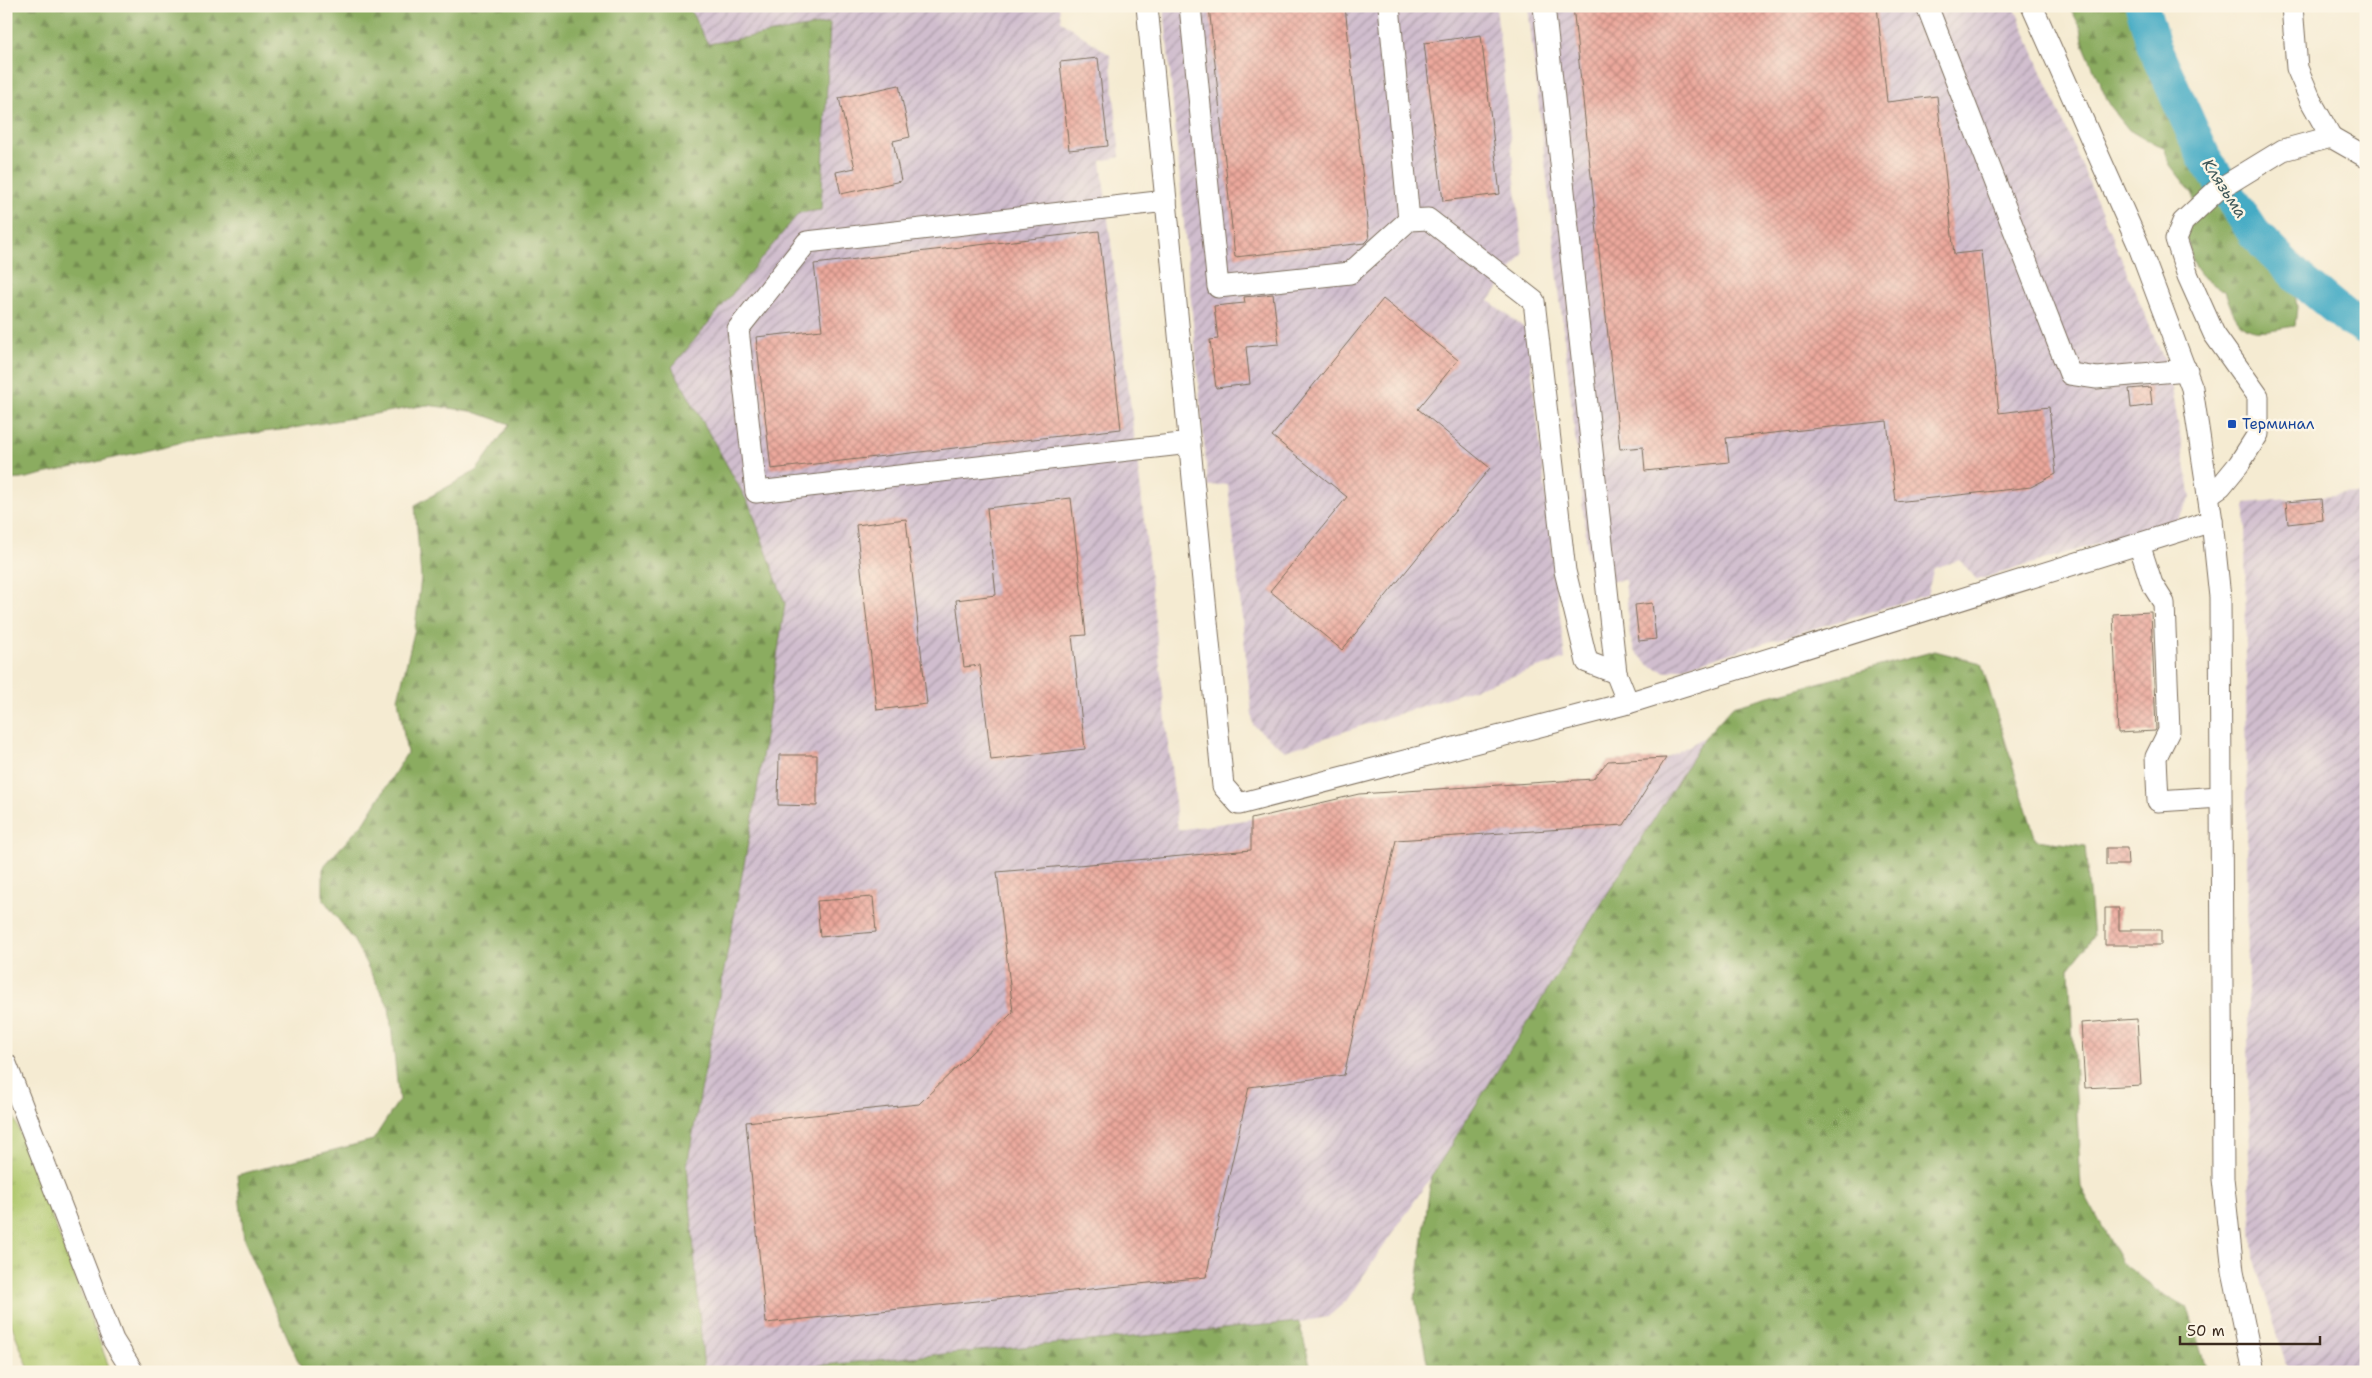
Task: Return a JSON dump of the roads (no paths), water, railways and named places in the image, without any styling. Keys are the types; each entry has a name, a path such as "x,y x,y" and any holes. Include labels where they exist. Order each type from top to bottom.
{"street":[{"path":"1147,6 1223,786 1239,804 1628,703 2212,521"},
{"path":"1190,6 1218,287 1350,273 1409,220 1428,220 1534,301 1565,571 1587,662 1616,674"},
{"path":"1389,6 1409,220"},
{"path":"1544,6 1616,674 1628,703"},
{"path":"1926,6 2070,374 2097,378 2187,370"},
{"path":"2032,6 2138,244 2187,370 2192,388 2212,521 2220,597 2223,1180 2233,1271 2254,1372"},
{"path":"2292,6 2297,68 2312,103 2331,137 2366,157"},
{"path":"2208,495 2220,486 2239,464 2258,434 2258,396 2214,334 2188,276 2176,239 2183,222 2216,191 2283,150 2331,137"},
{"path":"1166,201 807,242 738,329 756,492 1190,443"},
{"path":"2139,544 2152,584 2164,603 2169,731 2156,757 2158,801 2220,798"},
{"path":"6,1064 112,1340 133,1372"}],"waterway":[{"name":"Клязьма","path":"2142,6 2154,46 2204,157 2254,233 2300,279 2346,317 2366,328"}],"place":[{"name":"Терминал","path":"2232,424"}]}
